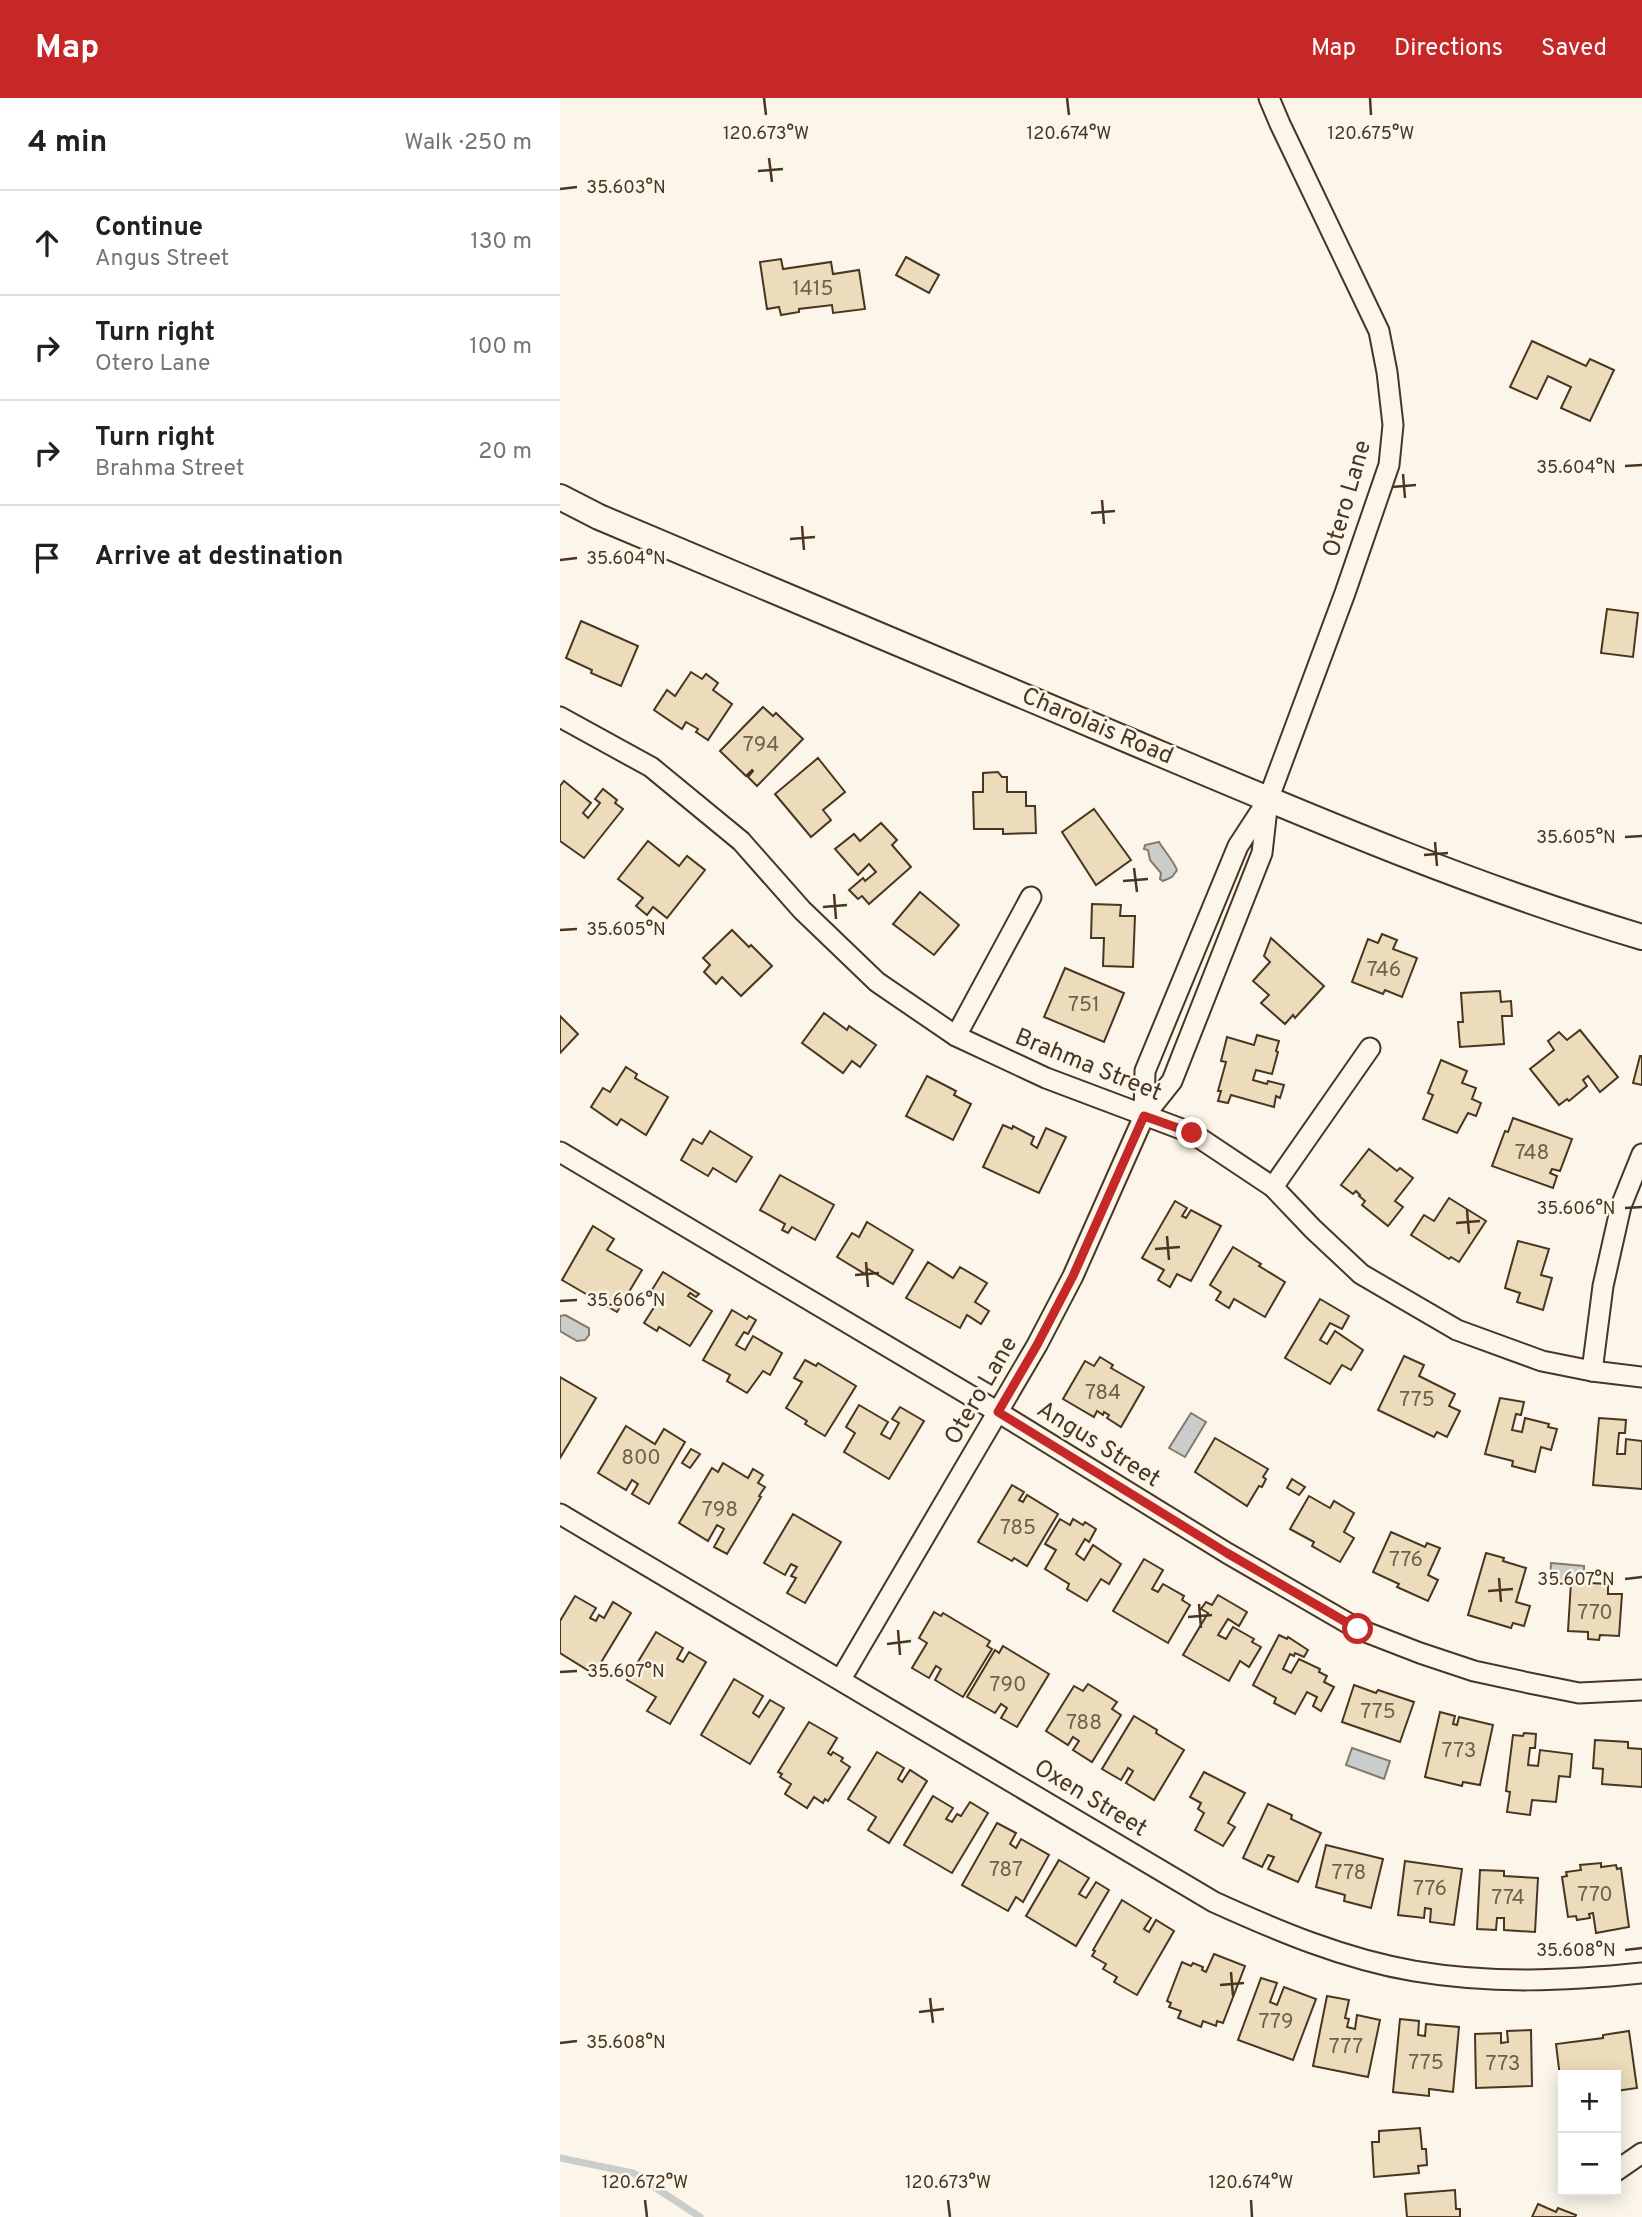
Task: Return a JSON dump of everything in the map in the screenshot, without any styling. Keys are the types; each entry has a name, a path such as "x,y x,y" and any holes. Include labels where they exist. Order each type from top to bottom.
{"street":[{"name":"Otero Lane","path":"1144,1116 1145,1071 1238,845 1268,800 1345,593 1389,465 1393,425 1388,372 1379,331 1269,98"},
{"name":"Charolais Road","path":"560,497 599,517 1268,800 1426,862 1642,937"},
{"name":"Brahma Street","path":"560,717 651,767 741,841 802,910 877,982 956,1036 1046,1078 1192,1133 1273,1187 1313,1230 1361,1274 1457,1330 1542,1361 1642,1377"},
{"name":"Otero Lane","path":"841,1679 1037,1345 1073,1276 1144,1116 1172,1081 1262,853 1268,800"},
{"path":"956,1036 1031,897"},
{"path":"1273,1187 1370,1048"},
{"name":"Angus Street","path":"560,1152 1358,1629 1474,1671 1529,1683 1579,1693 1642,1690"},
{"path":"1592,1371 1604,1286 1621,1206 1642,1154"},
{"name":"Oxen Street","path":"560,1514 1214,1902 1270,1928 1339,1953 1412,1971 1463,1978 1525,1980 1595,1978 1642,1973"},
{"path":"1621,2168 1642,2153"}],"shaded area":[{"path":"1159,842 1177,870 1172,877 1163,881 1160,879 1161,873 1150,860 1148,850 1144,849 1145,845"},
{"path":"565,1315 589,1328 589,1335 585,1340 577,1341 560,1331 560,1316"},
{"path":"1191,1413 1206,1422 1185,1457 1169,1448"},
{"path":"1551,1563 1584,1566 1584,1583 1550,1580"},
{"path":"1352,1748 1390,1761 1384,1779 1346,1765"}],"building":[{"path":"906,257 939,275 929,293 896,275"},
{"path":"781,259 783,269 831,262 833,274 859,270 865,309 833,313 832,305 799,309 799,312 781,315 779,307 767,309 760,262"},
{"path":"1532,341 1586,366 1590,359 1614,370 1590,421 1561,408 1571,387 1548,376 1537,399 1510,387"},
{"path":"1607,609 1638,613 1633,657 1601,653"},
{"path":"581,621 638,646 621,686 566,658"},
{"path":"691,672 702,679 706,674 718,683 713,690 732,704 708,740 696,732 698,729 686,722 682,729 654,710 667,690 675,696"},
{"path":"763,707 773,716 776,713 803,739 757,786 748,777 752,770 746,776 720,751"},
{"path":"818,758 845,792 823,810 831,820 811,837 775,794"},
{"path":"998,772 1002,777 1007,777 1007,792 1026,792 1026,806 1035,806 1036,833 1003,834 1003,829 974,829 973,792 983,792 983,773"},
{"path":"564,781 591,803 583,813 588,818 600,803 595,799 603,789 617,800 615,803 623,809 584,858 560,841 560,786"},
{"path":"1094,809 1131,860 1096,885 1062,832"},
{"path":"881,823 897,840 892,845 911,867 869,904 862,896 858,899 849,890 863,878 865,881 876,872 869,864 858,875 835,849 854,834 860,841"},
{"path":"648,841 679,866 687,856 705,870 667,918 653,907 647,915 636,906 643,898 618,879"},
{"path":"920,892 959,925 934,955 893,924"},
{"path":"1092,904 1121,905 1120,916 1135,916 1133,967 1103,966 1104,938 1091,938"},
{"path":"732,930 772,966 741,996 722,977 716,984 704,972 710,965 703,958"},
{"path":"1382,934 1397,940 1393,949 1417,958 1402,997 1385,990 1383,994 1352,982 1368,939 1378,943"},
{"path":"1271,938 1324,986 1295,1018 1293,1015 1285,1024 1261,1003 1269,995 1253,981 1270,962 1264,956"},
{"path":"1065,968 1124,993 1104,1042 1044,1017"},
{"path":"1500,991 1501,1002 1511,1001 1512,1016 1502,1016 1504,1044 1460,1047 1458,1022 1463,1022 1461,993"},
{"path":"824,1013 847,1030 849,1026 876,1045 860,1067 852,1061 843,1073 802,1043"},
{"path":"560,1016 578,1034 560,1053"},
{"path":"1580,1030 1618,1077 1600,1092 1588,1076 1583,1080 1587,1086 1569,1101 1567,1099 1559,1105 1530,1069 1554,1050 1548,1041 1559,1032 1567,1040"},
{"path":"1257,1035 1279,1041 1272,1074 1256,1070 1253,1080 1284,1085 1280,1098 1276,1096 1274,1107 1231,1095 1228,1103 1218,1101 1226,1062 1221,1061 1227,1037 1254,1045"},
{"path":"1642,1056 1642,1085 1633,1083"},
{"path":"1441,1060 1467,1071 1462,1083 1476,1088 1472,1099 1481,1103 1476,1116 1468,1113 1457,1133 1423,1119 1433,1095 1428,1093"},
{"path":"626,1067 637,1074 635,1078 668,1097 646,1135 621,1119 617,1125 591,1107 603,1088 610,1092"},
{"path":"927,1076 956,1091 954,1095 971,1104 953,1140 906,1116"},
{"path":"1513,1118 1572,1139 1560,1171 1552,1169 1550,1173 1557,1176 1553,1188 1492,1166 1505,1131 1508,1132"},
{"path":"1003,1125 1012,1129 1013,1126 1034,1137 1031,1144 1037,1148 1046,1128 1066,1137 1039,1193 983,1167"},
{"path":"710,1131 752,1157 736,1182 713,1168 708,1176 681,1160 693,1139 702,1144"},
{"path":"1369,1149 1397,1171 1400,1168 1413,1178 1395,1201 1403,1207 1388,1226 1362,1205 1365,1201 1356,1191 1353,1194 1341,1185"},
{"path":"780,1175 834,1205 815,1240 792,1227 788,1233 782,1230 785,1224 760,1210"},
{"path":"1449,1198 1486,1221 1459,1262 1451,1257 1449,1259 1411,1235 1424,1215 1434,1221"},
{"path":"1175,1201 1187,1208 1182,1216 1186,1218 1191,1210 1221,1226 1191,1281 1177,1274 1170,1287 1158,1280 1164,1270 1142,1258"},
{"path":"867,1222 913,1250 893,1284 868,1269 865,1274 837,1257 852,1233 859,1237"},
{"path":"593,1226 614,1239 607,1250 642,1270 617,1312 562,1280"},
{"path":"1518,1241 1549,1249 1541,1275 1552,1278 1543,1310 1517,1302 1520,1293 1505,1288"},
{"path":"1233,1247 1285,1282 1265,1317 1234,1299 1229,1308 1216,1300 1221,1292 1210,1285"},
{"path":"928,1262 953,1278 960,1267 987,1283 975,1302 989,1311 981,1324 967,1315 960,1328 906,1298"},
{"path":"663,1272 699,1294 696,1297 690,1293 688,1296 712,1311 690,1346 659,1327 657,1331 644,1323 660,1298 650,1293"},
{"path":"1320,1299 1349,1316 1342,1329 1330,1323 1320,1340 1327,1344 1335,1331 1363,1350 1351,1370 1342,1365 1330,1384 1285,1358"},
{"path":"732,1310 747,1319 749,1316 756,1320 748,1334 744,1332 736,1345 745,1350 753,1336 782,1353 770,1375 763,1371 747,1393 727,1381 730,1375 703,1360"},
{"path":"1404,1356 1424,1365 1419,1376 1455,1394 1449,1406 1460,1411 1447,1437 1437,1432 1434,1437 1378,1410"},
{"path":"1100,1357 1113,1365 1111,1368 1144,1387 1121,1427 1107,1418 1109,1415 1104,1412 1103,1415 1097,1411 1094,1417 1063,1399 1085,1361 1094,1366"},
{"path":"805,1360 816,1366 818,1363 856,1386 825,1436 786,1408 802,1382 794,1378"},
{"path":"560,1377 596,1398 560,1458"},
{"path":"1500,1398 1524,1402 1521,1415 1516,1414 1512,1430 1522,1432 1525,1418 1549,1424 1548,1427 1557,1429 1551,1450 1541,1447 1535,1472 1512,1466 1513,1461 1485,1454"},
{"path":"859,1405 888,1422 881,1434 890,1439 899,1423 892,1419 900,1407 924,1421 889,1479 844,1452 855,1433 846,1427"},
{"path":"1599,1418 1626,1420 1625,1433 1619,1433 1617,1454 1625,1454 1626,1439 1642,1441 1642,1489 1593,1485"},
{"path":"626,1426 655,1444 664,1429 685,1442 649,1504 632,1494 638,1484 632,1480 626,1490 598,1473"},
{"path":"1215,1438 1268,1469 1263,1477 1266,1479 1262,1487 1259,1486 1247,1506 1195,1472"},
{"path":"691,1449 700,1454 690,1468 682,1463"},
{"path":"723,1463 748,1478 753,1469 763,1475 758,1483 765,1487 727,1554 714,1547 724,1529 717,1525 708,1541 679,1523 712,1468 718,1472"},
{"path":"1292,1479 1305,1487 1299,1495 1287,1488"},
{"path":"1012,1485 1024,1492 1019,1500 1023,1502 1027,1495 1058,1514 1027,1566 1014,1558 1012,1561 978,1542"},
{"path":"1309,1496 1330,1508 1334,1501 1354,1513 1344,1532 1354,1538 1340,1562 1312,1546 1314,1542 1290,1529"},
{"path":"793,1514 841,1542 805,1603 787,1593 796,1578 791,1576 797,1567 791,1564 785,1575 764,1563"},
{"path":"1060,1519 1070,1525 1073,1519 1083,1525 1085,1522 1096,1529 1089,1542 1085,1539 1076,1554 1084,1560 1093,1545 1121,1564 1109,1584 1101,1579 1087,1601 1067,1589 1069,1584 1045,1569 1056,1550 1045,1544"},
{"path":"1391,1532 1425,1547 1427,1543 1440,1548 1428,1575 1438,1580 1428,1601 1373,1572"},
{"path":"1486,1553 1526,1568 1516,1602 1530,1606 1524,1626 1513,1623 1511,1628 1468,1615"},
{"path":"1144,1559 1163,1570 1152,1589 1158,1592 1163,1584 1184,1596 1182,1600 1190,1605 1168,1643 1113,1611"},
{"path":"1571,1582 1608,1584 1608,1594 1622,1594 1619,1636 1600,1635 1599,1640 1588,1639 1588,1632 1568,1631"},
{"path":"1218,1595 1247,1612 1239,1626 1228,1619 1218,1635 1226,1639 1233,1627 1254,1639 1252,1642 1261,1647 1249,1667 1240,1661 1229,1681 1183,1655 1208,1613 1201,1609 1206,1602 1212,1605"},
{"path":"575,1596 596,1608 590,1618 596,1621 599,1615 604,1618 613,1602 631,1613 594,1674 560,1653 560,1621"},
{"path":"934,1612 941,1616 943,1613 990,1641 987,1646 992,1649 963,1697 935,1680 941,1669 936,1666 929,1678 912,1668 927,1643 919,1638"},
{"path":"656,1632 683,1648 677,1659 683,1662 689,1652 706,1662 670,1724 647,1711 656,1697 627,1680"},
{"path":"1279,1635 1287,1639 1288,1637 1308,1650 1304,1657 1290,1654 1283,1669 1291,1673 1299,1659 1320,1669 1319,1672 1327,1676 1324,1682 1334,1687 1321,1711 1313,1706 1317,1697 1307,1692 1295,1714 1274,1703 1276,1698 1253,1685"},
{"path":"1003,1646 1049,1674 1017,1727 1001,1718 1007,1708 1001,1704 995,1713 967,1697 995,1650 999,1653"},
{"path":"734,1679 763,1696 753,1713 759,1717 770,1700 784,1708 750,1764 701,1735"},
{"path":"1088,1684 1117,1702 1112,1709 1121,1715 1092,1762 1073,1750 1079,1741 1073,1737 1068,1745 1046,1731 1074,1686 1083,1691"},
{"path":"1354,1685 1414,1702 1400,1742 1342,1722"},
{"path":"1440,1712 1455,1716 1453,1724 1457,1725 1459,1717 1493,1725 1480,1785 1463,1782 1462,1786 1425,1777"},
{"path":"1134,1716 1184,1750 1154,1800 1126,1783 1133,1771 1128,1768 1121,1780 1102,1769"},
{"path":"809,1722 837,1738 828,1753 831,1755 833,1752 843,1758 841,1761 850,1767 828,1801 825,1799 823,1803 814,1797 807,1808 785,1794 791,1784 780,1777 782,1774 778,1772"},
{"path":"1524,1733 1536,1734 1535,1748 1530,1748 1528,1765 1538,1766 1540,1750 1572,1754 1570,1777 1559,1776 1556,1802 1532,1800 1530,1815 1507,1812 1510,1792 1506,1791 1513,1735 1523,1736"},
{"path":"1595,1740 1628,1742 1628,1748 1642,1749 1642,1787 1602,1784 1603,1769 1593,1768"},
{"path":"877,1752 904,1768 898,1779 902,1782 910,1770 927,1781 889,1843 868,1830 876,1817 848,1799"},
{"path":"1204,1772 1245,1793 1228,1823 1235,1827 1223,1846 1195,1830 1204,1813 1198,1809 1201,1803 1190,1797"},
{"path":"933,1796 953,1808 946,1819 952,1822 957,1814 961,1816 970,1802 988,1813 952,1873 904,1845"},
{"path":"1268,1804 1292,1815 1291,1819 1321,1833 1298,1882 1268,1869 1274,1857 1268,1855 1262,1867 1243,1858"},
{"path":"997,1823 1016,1833 1010,1844 1016,1848 1021,1839 1049,1855 1023,1902 1016,1897 1008,1911 962,1885"},
{"path":"1326,1845 1383,1859 1371,1908 1344,1901 1345,1895 1316,1887"},
{"path":"1059,1860 1089,1878 1079,1894 1086,1898 1096,1882 1109,1890 1076,1946 1026,1916"},
{"path":"1405,1861 1462,1869 1454,1925 1430,1922 1431,1909 1425,1908 1424,1918 1398,1915"},
{"path":"1601,1863 1601,1867 1616,1865 1617,1869 1621,1868 1629,1927 1596,1933 1593,1913 1589,1914 1590,1918 1577,1920 1576,1916 1568,1917 1562,1877 1567,1876 1566,1872 1581,1870 1580,1865"},
{"path":"1480,1870 1504,1871 1504,1876 1538,1878 1535,1932 1504,1930 1504,1918 1497,1918 1496,1930 1477,1929"},
{"path":"1122,1900 1151,1918 1144,1929 1149,1932 1156,1920 1174,1931 1137,1995 1114,1982 1117,1977 1103,1969 1106,1964 1092,1956"},
{"path":"1214,1954 1245,1966 1223,2023 1217,2021 1216,2026 1203,2021 1201,2027 1178,2018 1181,2011 1169,2007 1171,2003 1167,2001 1182,1962 1203,1967 1202,1970 1206,1972"},
{"path":"1261,1978 1277,1983 1270,2002 1277,2005 1284,1987 1316,1999 1293,2060 1238,2040"},
{"path":"1327,1996 1349,2000 1345,2018 1349,2019 1347,2027 1355,2029 1357,2015 1380,2020 1368,2077 1313,2066"},
{"path":"1400,2019 1419,2021 1418,2035 1425,2036 1426,2024 1459,2027 1453,2092 1429,2089 1429,2096 1393,2092"},
{"path":"1531,2030 1532,2086 1476,2088 1475,2034 1501,2033 1501,2043 1508,2042 1507,2031"},
{"path":"1629,2031 1637,2088 1621,2090 1621,2070 1559,2070 1556,2044 1603,2038 1603,2035"},
{"path":"1420,2128 1427,2165 1418,2166 1419,2173 1374,2177 1372,2142 1379,2142 1379,2131"},
{"path":"1455,2190 1456,2209 1460,2209 1460,2217 1407,2217 1405,2194"},
{"path":"1538,2204 1556,2212 1558,2208 1576,2215 1532,2217"}],"waterway":[{"path":"560,2158 633,2173 700,2217"}],"route":[{"path":"1192,1133 1144,1116 1073,1276 998,1412 1227,1553 1358,1629"}]}
